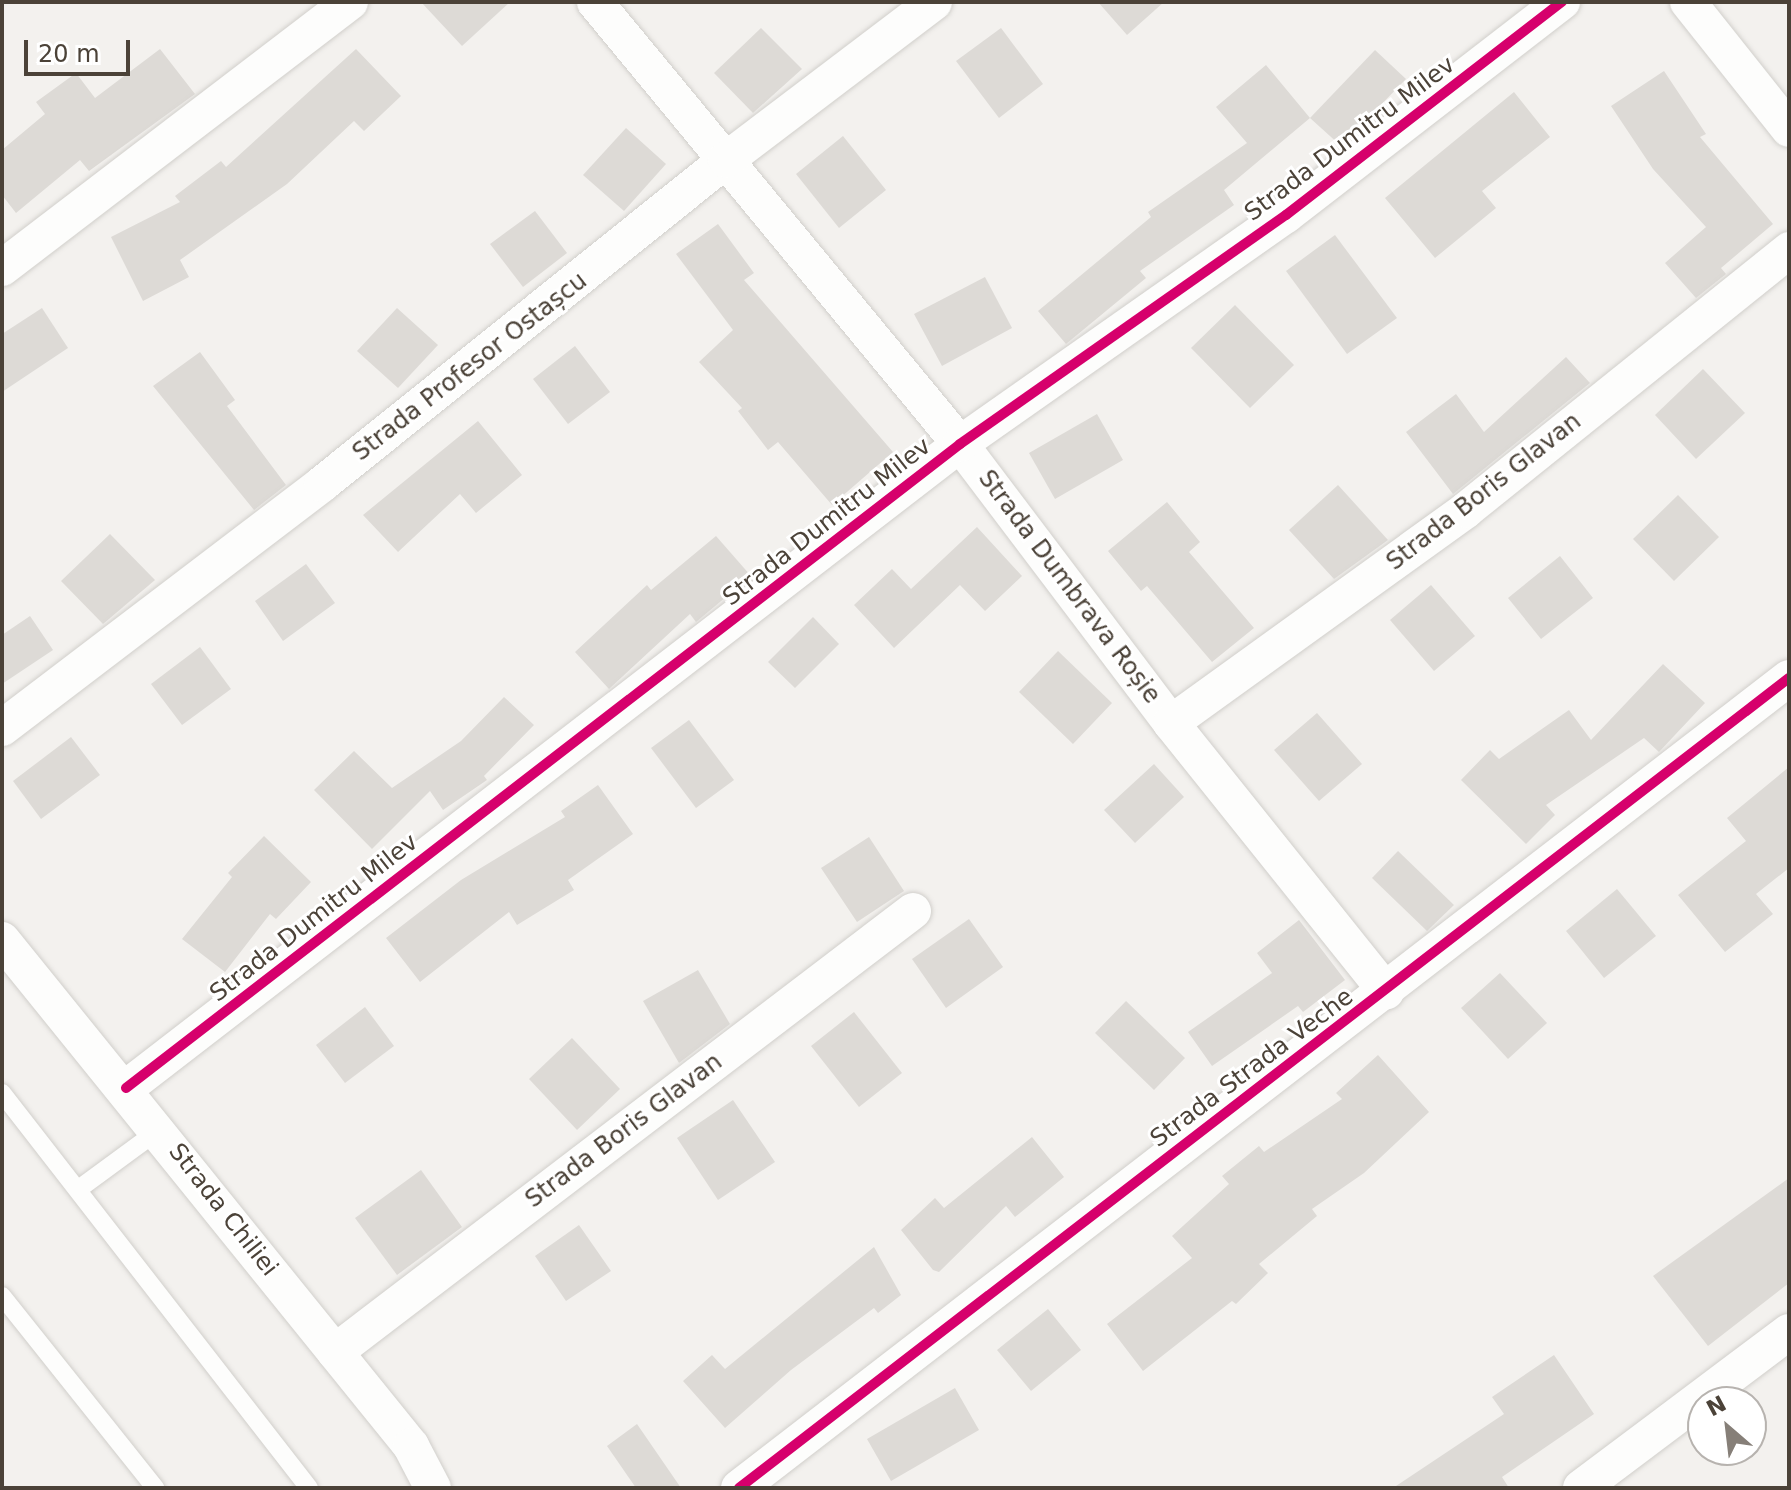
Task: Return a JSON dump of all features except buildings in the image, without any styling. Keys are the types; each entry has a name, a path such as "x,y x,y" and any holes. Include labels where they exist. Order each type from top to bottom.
{"street":[{"path":"2,268 350,2"},
{"name":"Strada Dumbrava Roșie","path":"595,2 960,444 1171,723 1386,991"},
{"name":"Strada Profesor Ostașcu","path":"2,728 334,475 726,160 934,2"},
{"name":"Strada Dumitru Milev","path":"126,1088 960,444 1286,215 1562,2"},
{"path":"1688,2 1789,129"},
{"name":"Strada Boris Glavan","path":"1171,723 1466,510 1789,250"},
{"name":"Strada Strada Veche","path":"759,1482 1789,678"},
{"name":"Strada Boris Glavan","path":"335,1352 913,911"},
{"name":"Strada Chiliei","path":"2,940 126,1088 411,1446 433,1488"},
{"path":"1581,1488 1789,1332"}],"lane":[{"path":"2,1093 80,1188 309,1488"},
{"path":"80,1188 159,1130"},
{"path":"2,1296 155,1488"}],"cycle path":[{"path":"126,1088 960,444 1286,215 1562,2"},
{"path":"739,1488 1789,678"}]}
